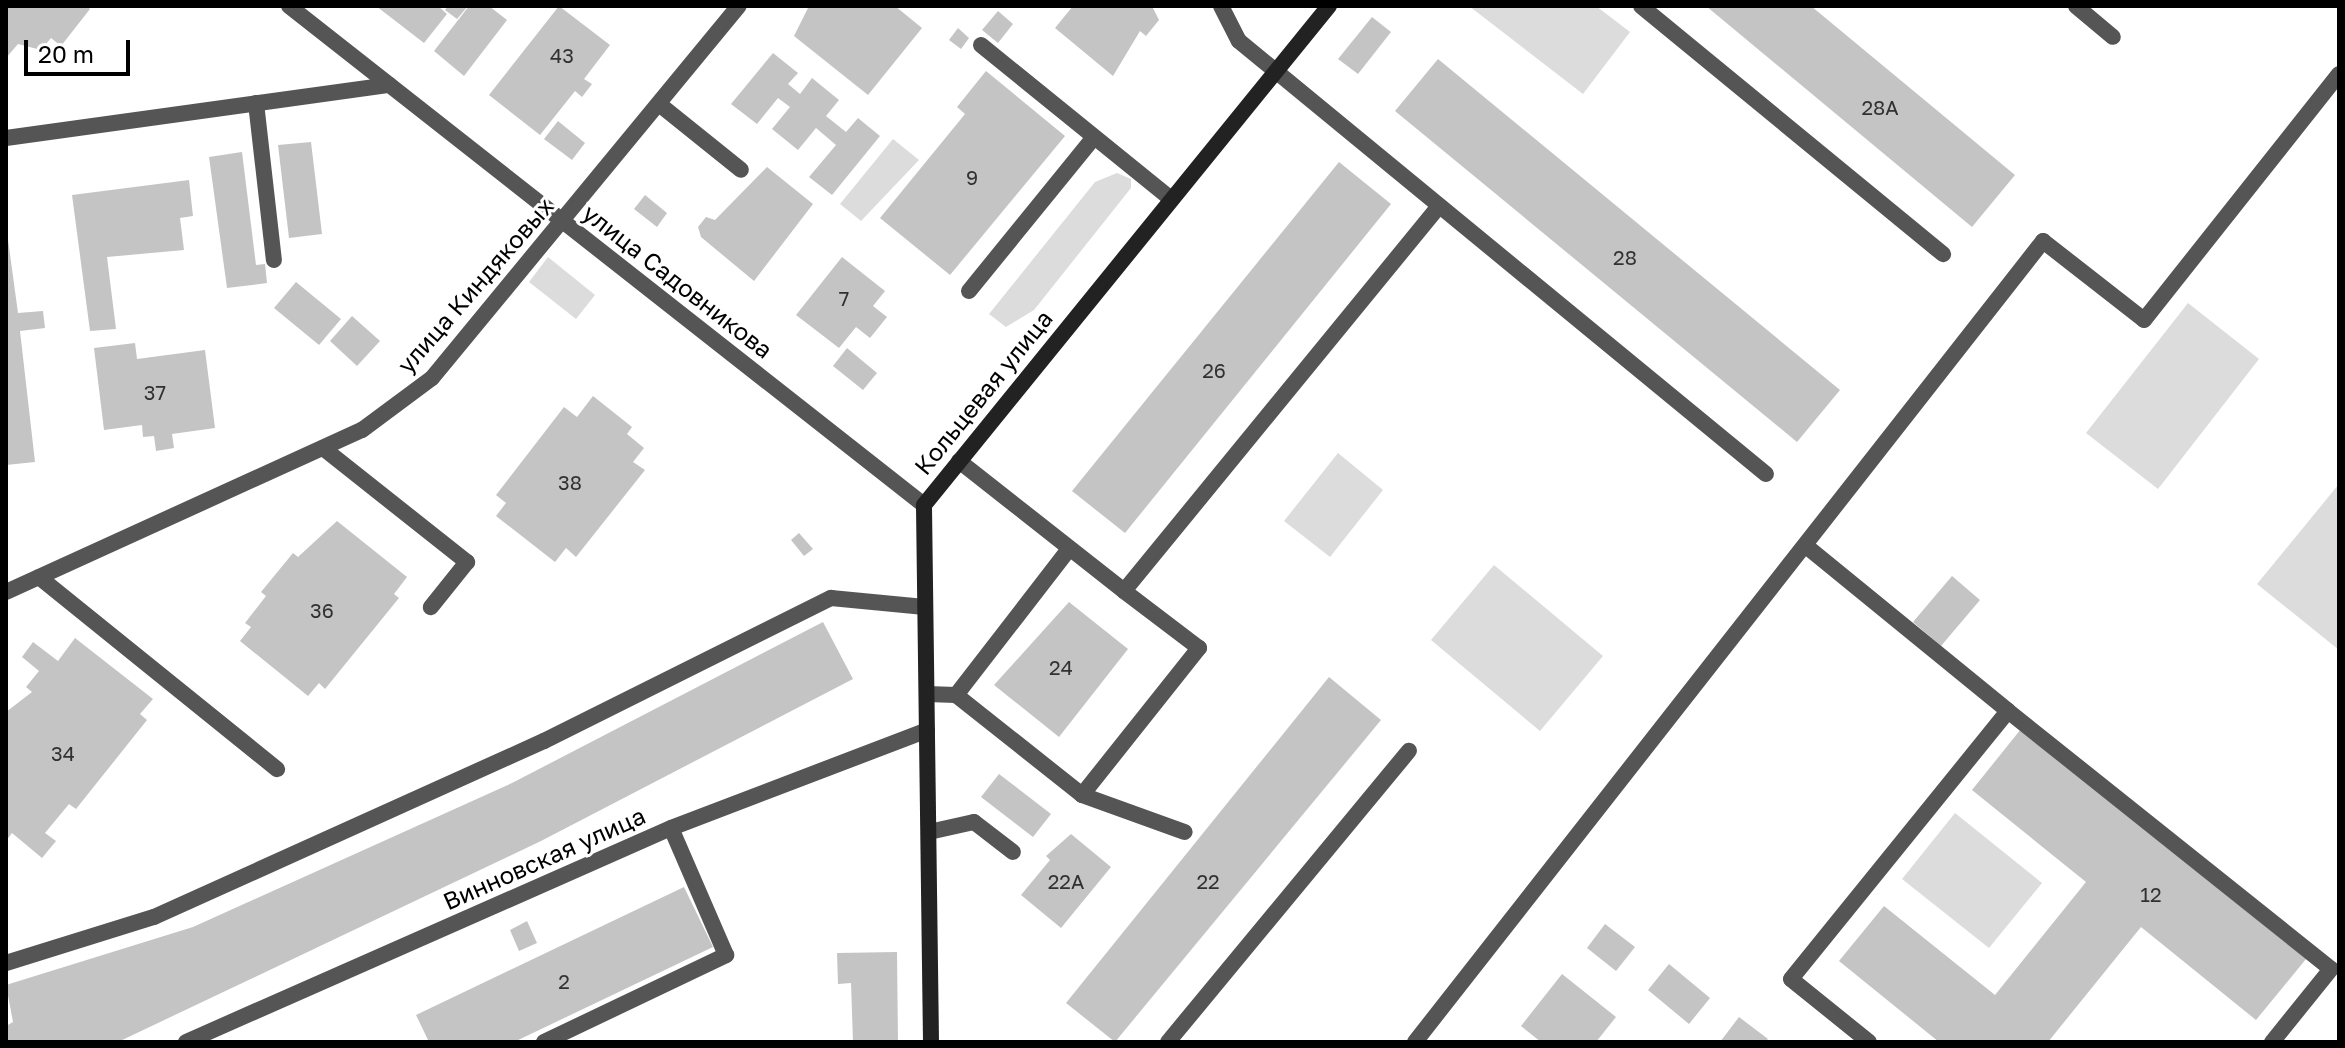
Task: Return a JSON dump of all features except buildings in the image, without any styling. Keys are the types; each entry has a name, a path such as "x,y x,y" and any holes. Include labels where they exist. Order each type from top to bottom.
{"street":[{"name":"улица Садовникова","path":"289,6 924,505"},
{"name":"улица Киндяковых","path":"6,592 362,430 432,378 739,6"},
{"path":"1221,6 1239,41 1275,72 1766,474"},
{"name":"Кольцевая улица","path":"931,1042 924,505 1329,6"},
{"path":"1641,6 1943,254"},
{"path":"2076,6 2113,37"},
{"path":"981,45 1171,199"},
{"path":"1415,1042 2043,241 2144,320 2339,74"},
{"path":"6,138 389,85"},
{"path":"256,103 274,260"},
{"path":"659,104 741,170"},
{"path":"969,291 1094,137"},
{"path":"1124,591 1439,206"},
{"path":"323,448 467,562 431,607"},
{"path":"959,461 1199,648 1082,795"},
{"path":"1806,546 2331,969 2272,1042"},
{"path":"956,695 1069,549"},
{"path":"39,577 277,769"},
{"path":"6,963 154,917 544,741 831,598 925,607"},
{"path":"927,694 956,695 1082,795 1185,832"},
{"path":"1869,1042 1791,979 2008,711"},
{"name":"Винновская улица","path":"186,1042 671,828 927,730"},
{"path":"1168,1042 1409,751"},
{"path":"929,832 974,822 1013,852"},
{"path":"544,1042 726,955 671,828"}],"shaded area":[{"path":"1469,6 1596,6 1630,32 1583,94"},
{"path":"893,139 919,160 861,221 840,204"},
{"path":"1117,173 1131,179 1131,188 1034,310 1006,327 989,314 1095,182"},
{"path":"548,257 595,295 576,319 529,282"},
{"path":"2188,303 2259,359 2158,489 2086,433"},
{"path":"1338,453 1383,490 1330,557 1284,521"},
{"path":"2339,484 2339,650 2257,584"},
{"path":"1494,565 1603,656 1540,731 1431,640"},
{"path":"1955,813 2042,883 1989,948 1902,879"}]}
